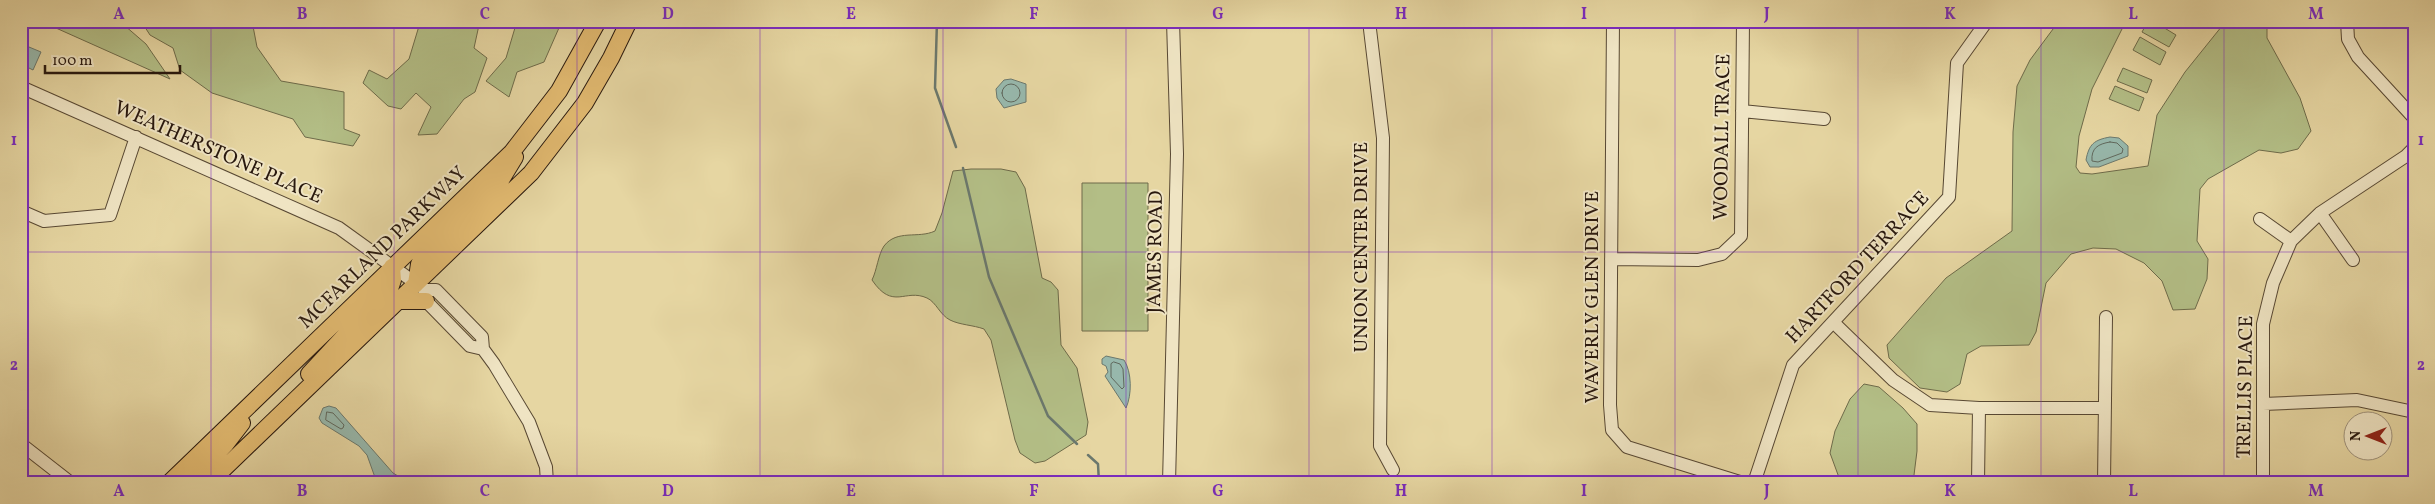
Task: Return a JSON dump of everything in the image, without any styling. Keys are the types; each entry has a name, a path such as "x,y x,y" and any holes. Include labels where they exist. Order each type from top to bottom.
{"main road":[{"name":"MCFARLAND PARKWAY","path":"169,483 459,204 523,139 568,77 598,21"},
{"path":"209,483 398,301 422,292 493,211 544,157 595,87 629,21"},
{"path":"422,292 419,264 498,185 523,139"},
{"path":"297,398 308,375 391,286 393,280 392,267"},
{"path":"189,483 238,430 253,401"}],"street":[{"name":"JAMES ROAD","path":"1169,483 1177,154 1173,21"},
{"name":"UNION CENTER DRIVE","path":"1369,21 1383,138 1380,446 1393,470"},
{"name":"WAVERLY GLEN DRIVE","path":"1613,21 1610,404 1612,430 1628,447 1743,483"},
{"name":"WOODALL TRACE","path":"1611,259 1698,260 1722,254 1741,236 1743,21"},
{"name":"HARTFORD TERRACE","path":"1754,483 1793,364 1949,197 1957,63 1986,21"},
{"path":"2347,21 2348,39 2358,57 2414,118"},
{"name":"WEATHERSTONE PLACE","path":"21,87 339,228 392,267 422,292 470,346 483,349 494,364 529,422 546,468 546,483"},
{"path":"1742,111 1824,118"},
{"path":"21,211 44,221 110,215 136,137"},
{"name":"TRELLIS PLACE","path":"2263,483 2262,324 2273,283 2291,241 2320,212 2406,156 2414,148"},
{"path":"2320,212 2353,260"},
{"path":"2260,219 2291,241"},
{"path":"2104,483 2106,317"},
{"path":"1833,322 1893,380 1930,405 1979,408 2105,408"},
{"path":"2263,404 2356,400 2414,412"},
{"path":"1978,483 1979,408"},
{"path":"21,444 71,483"}],"green space":[{"path":"47,21 126,21 124,25 146,44 170,79 47,24"},
{"path":"141,21 252,21 257,47 281,81 344,92 344,129 360,135 353,146 305,137 293,119 212,93 180,70 173,48 150,35"},
{"path":"431,21 488,21 479,25 474,48 487,58 475,92 464,99 437,134 418,135 431,107 416,93 401,109 388,106 363,83 369,70 387,79 409,59 419,26"},
{"path":"517,21 562,21 544,62 517,72 509,97 486,81 506,58"},
{"path":"2059,21 2126,21 2092,89 2079,136 2076,167 2080,173 2092,174 2148,166 2157,115 2185,72 2226,21 2267,21 2267,38 2300,98 2311,131 2298,149 2281,153 2259,150 2208,179 2200,189 2197,241 2208,259 2207,279 2195,309 2173,310 2162,281 2144,263 2116,249 2093,248 2071,254 2046,283 2036,332 2029,345 1981,346 1967,354 1960,384 1947,392 1920,388 1889,358 1887,345 1946,278 2012,231 2013,132 2017,86 2030,60"},
{"path":"2148,21 2153,21 2176,35 2169,47 2142,32"},
{"path":"2140,37 2166,52 2160,65 2133,50"},
{"path":"2123,68 2152,80 2147,93 2117,81"},
{"path":"2115,86 2144,98 2139,111 2109,99"},
{"path":"1001,169 1016,172 1025,188 1042,278 1051,282 1058,290 1061,345 1077,368 1088,422 1086,435 1045,461 1035,463 1020,453 1015,440 991,340 984,329 950,320 927,298 912,295 893,297 886,294 872,280 882,250 889,241 901,236 935,231 942,213 953,171"},
{"path":"1082,183 1148,183 1148,331 1082,331"},
{"path":"1864,384 1879,387 1903,408 1917,424 1917,451 1913,483 1841,483 1830,453 1835,431 1850,399"}],"water":[{"path":"29,47 41,52 33,70 21,64"},
{"path":"1011,79 1026,84 1026,102 1004,108 997,98 996,89 1004,80"},
{"path":"2110,137 2119,138 2128,146 2128,156 2099,167 2090,167 2086,160 2091,146 2096,141"},
{"path":"1106,356 1124,360 1127,365 1130,384 1126,408 1105,376 1108,372 1106,366 1102,364 1102,359"},
{"path":"329,406 336,408 393,473 403,479 447,478 448,483 377,483 367,455 359,446 322,423 319,418 323,408"}],"waterway":[{"path":"937,21 935,88 956,147"},
{"path":"963,168 989,277 1048,416 1077,444"},
{"path":"1088,455 1098,464 1099,483"}]}
